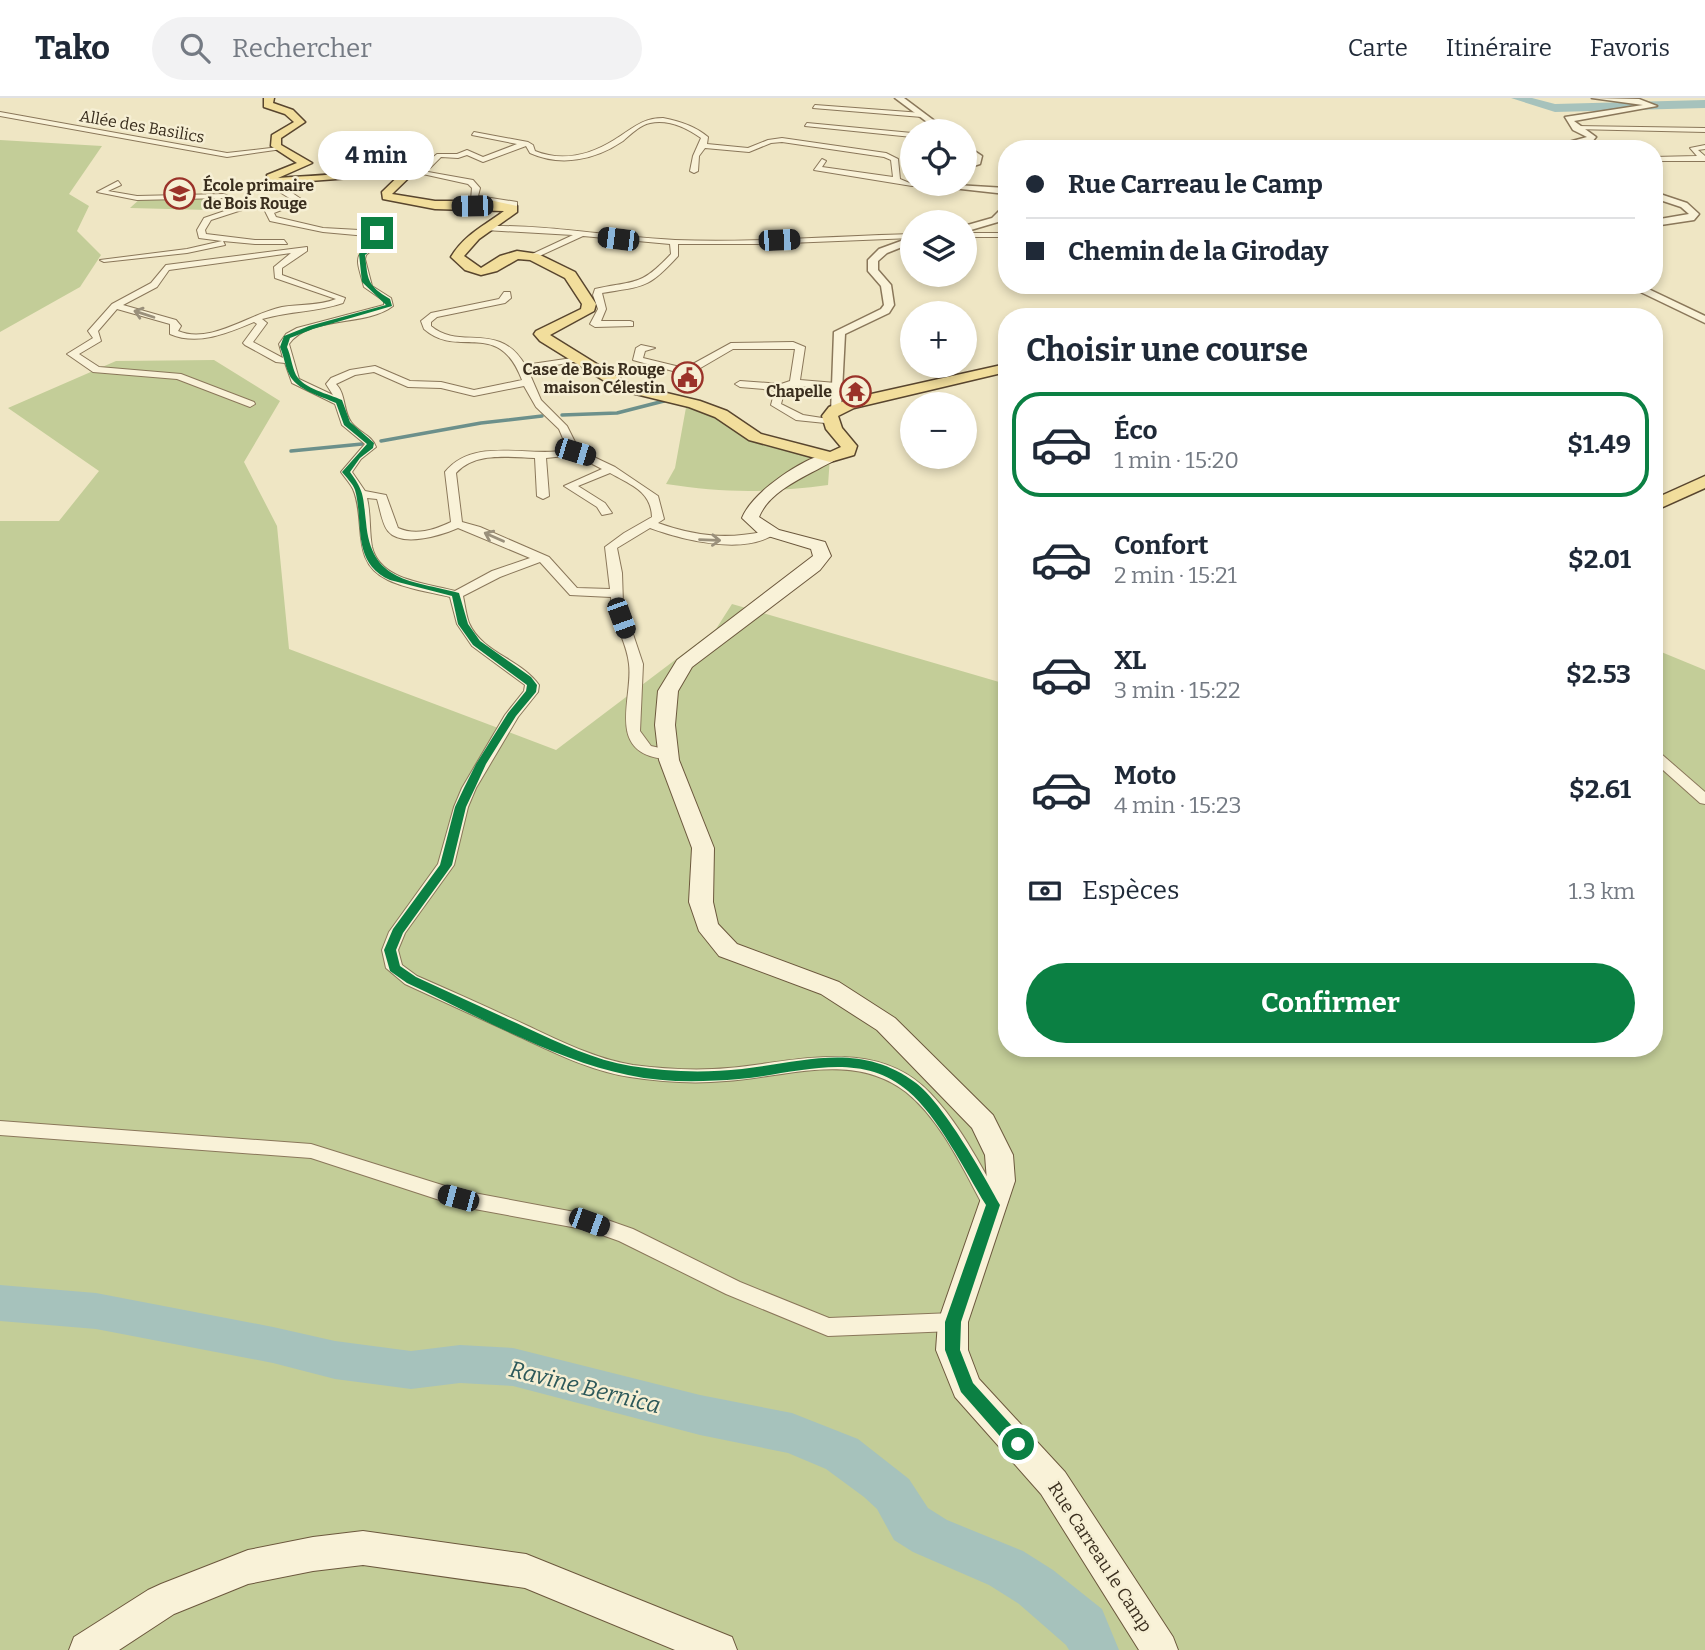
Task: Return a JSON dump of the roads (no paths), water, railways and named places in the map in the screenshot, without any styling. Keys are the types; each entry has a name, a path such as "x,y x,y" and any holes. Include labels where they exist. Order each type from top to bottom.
{"main road":[{"path":"270,98 268,105 289,112 300,122 276,137 274,143 279,149 306,163 271,177 273,182 375,172 406,159 418,160 386,194 387,197 435,205 513,209 459,252 459,261 475,270 487,272 510,257 533,257 570,275 589,304 587,311 579,317 547,328 541,334 576,359 624,387 694,404 721,414 755,437 830,457"},
{"path":"770,533 757,527 750,518 751,509 771,492 830,457 848,452 849,446 833,416 849,404 998,370"},
{"path":"1663,502 1705,481"},
{"name":"Rue Carreau le Camp","path":"770,533 802,539 819,546 822,555 814,566 684,664 668,691 665,725 668,754 703,848 701,902 707,926 728,950 830,988 886,1024 983,1122 999,1155 1001,1181 953,1322 952,1350 966,1387 1053,1483 1160,1650"},
{"path":"87,1650 161,1602 248,1567 313,1554 363,1548 526,1571 719,1650"}],"street":[{"path":"899,98 928,119"},
{"path":"1588,140 1592,139 1568,119 1653,106 1639,101 1597,98"},
{"path":"815,107 922,115"},
{"name":"Allée des Basilics","path":"0,114 227,155 279,149"},
{"path":"474,134 530,144 532,152 543,156 580,157 613,144 644,123 658,121 682,124 705,137 696,156 694,172"},
{"path":"807,125 900,134"},
{"path":"1576,128 1705,130"},
{"path":"703,146 749,150 770,141 782,140 880,153 894,159 897,180"},
{"path":"412,169 427,166 439,155 458,156 467,152 483,160 526,144"},
{"path":"1704,158 1692,149 1705,147"},
{"path":"1663,159 1704,158"},
{"path":"822,161 817,168 900,181"},
{"path":"412,169 470,182 476,188 474,198 514,204 510,207"},
{"path":"118,183 101,192 137,198 226,194"},
{"path":"282,183 281,189 291,193 299,202"},
{"path":"977,188 998,190"},
{"path":"226,194 217,204 219,207 256,205"},
{"path":"1663,198 1684,205 1694,214 1686,220 1663,222"},
{"path":"267,205 299,202"},
{"path":"299,202 271,211 269,216 299,226 377,233 383,237 362,254 362,259 368,287 388,300 390,305 293,333 284,341 295,381 340,402"},
{"path":"115,306 173,322 176,326 175,334 187,336 228,330 288,309 330,306 340,301 341,298 330,293 278,276 278,267 311,242 269,243 204,237 201,230 208,218 245,206"},
{"path":"977,225 995,220 998,216"},
{"path":"488,228 547,228 580,234 674,242 900,238"},
{"path":"533,257 580,234"},
{"path":"977,235 998,235"},
{"path":"104,260 187,251 231,239"},
{"path":"631,324 595,324 602,310 598,291 650,279 675,254 674,242"},
{"path":"781,387 776,405 800,418 833,416 840,332 879,315 889,305 886,285 873,271 873,260 883,251 900,243"},
{"path":"250,404 178,376 96,370 72,354 98,339 93,331 115,306 154,285 166,268 304,248"},
{"path":"507,294 508,298 502,301 434,315 426,321 427,327 429,331 439,335 470,338 503,346 523,368 527,382 542,406 564,429 567,442 575,452"},
{"path":"1648,294 1705,320"},
{"path":"255,319 262,323 248,343 250,346 279,360 290,361"},
{"path":"650,348 641,348 638,360 680,370 695,368 731,346 793,345 800,347 795,383"},
{"path":"523,368 576,359"},
{"path":"527,382 474,393 441,385 408,384 383,370 362,370 345,374 331,384 336,389 346,423 370,443 371,447 357,457 346,472 360,493 362,530 370,556 378,569 393,578 456,595 496,574 540,558"},
{"path":"740,384 781,387 795,383 836,386"},
{"path":"457,524 450,472 465,460 484,455 575,452 597,459 654,497 658,519 611,547 610,552 618,584 616,593 636,664 633,731 636,740 653,752 668,754"},
{"path":"540,455 543,496"},
{"path":"606,513 601,505 570,486 611,469"},
{"path":"360,493 382,497 393,530 402,534 428,534 457,524 476,529 552,565 574,593 616,593"},
{"path":"652,524 691,539 715,541 760,537 770,533"},
{"path":"456,595 463,624 477,643 528,679 532,685 531,692 512,715 469,788 461,807 446,865 397,932 390,950 394,968 411,980 577,1056 628,1070 681,1077 741,1074 818,1062 855,1062 884,1069 914,1088 944,1125 993,1205"},
{"path":"1663,763 1705,800"},
{"path":"0,1128 311,1151 458,1198 589,1222 626,1235 733,1288 828,1327 953,1322"}],"waterway":[{"path":"1517,98 1555,108 1705,104"},
{"path":"562,415 617,413 664,401 659,402"},
{"path":"381,441 481,423 542,416"},
{"path":"291,451 362,444"},
{"name":"Ravine Bernica","path":"0,1303 96,1311 273,1345 335,1360 411,1370 460,1364 513,1367 700,1415 792,1433 842,1454 880,1482 893,1494 911,1524 930,1536 1006,1568 1036,1587 1084,1627 1094,1650"}],"place":[{"name":"École primaire de Bois Rouge","path":"180,194"},
{"name":"Case de Bois Rouge maison Célestin","path":"688,378"},
{"name":"Chapelle","path":"855,391"}]}
